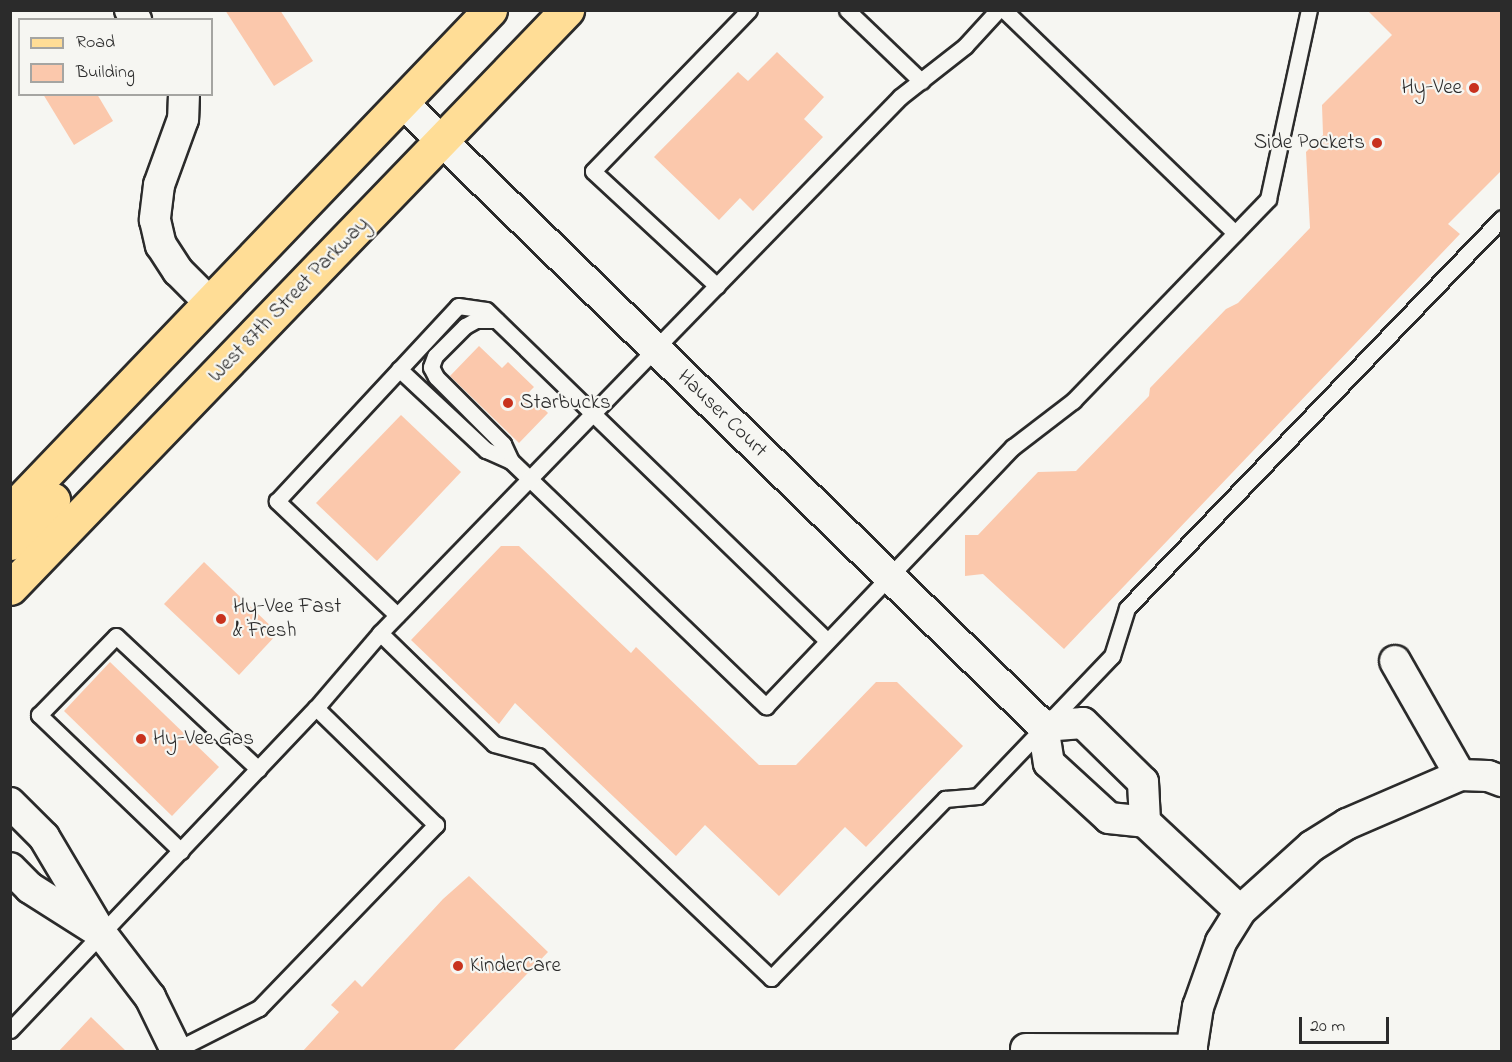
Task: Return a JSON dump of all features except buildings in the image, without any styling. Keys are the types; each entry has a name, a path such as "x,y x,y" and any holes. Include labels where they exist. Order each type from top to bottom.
{"main road":[{"path":"10,511 490,10"},
{"name":"West 87th Street Parkway","path":"10,588 567,10"},
{"path":"10,543 58,494 59,461"}],"street":[{"path":"184,96 183,119 159,185 155,220 161,245 178,271 210,303"},
{"name":"Hauser Court","path":"402,102 1043,726"},
{"path":"1395,661 1460,775"},
{"path":"1146,822 1143,782 1083,723 1043,726 1049,763 1109,818 1146,822 1240,911"},
{"path":"1026,1049 1192,1051 1198,1007 1221,942 1240,911 1312,846 1347,824 1460,775 1488,776 1502,781"},
{"path":"10,803 44,837 101,933 150,997 176,1051"},
{"path":"10,868 30,888 101,933"}],"lane":[{"path":"717,286 593,171 749,10"},
{"path":"847,10 921,81"},
{"path":"10,1030 316,708 397,615 900,97 965,46 998,10"},
{"path":"1004,10 1235,233"},
{"path":"496,320 476,320 465,326 435,356 431,368 436,377 503,444 511,461 529,479 766,706 1013,447 1073,401 1268,199 1309,10"},
{"path":"380,633 494,744 538,756 771,978 945,799 978,796 1113,656 1127,608 1502,218"},
{"path":"397,615 277,501 458,306 486,310 827,641"},
{"path":"399,369 486,450 511,461"},
{"path":"182,851 39,715 116,636 258,770"},
{"path":"176,1051 259,1008 436,825 316,708"}],"place":[{"name":"Hy-Vee","path":"1474,88"},
{"name":"Side Pockets","path":"1377,143"},
{"name":"Starbucks","path":"508,403"},
{"name":"Hy-Vee Fast & Fresh","path":"221,619"},
{"name":"Hy-Vee Gas","path":"141,739"},
{"name":"KinderCare","path":"458,966"}]}
